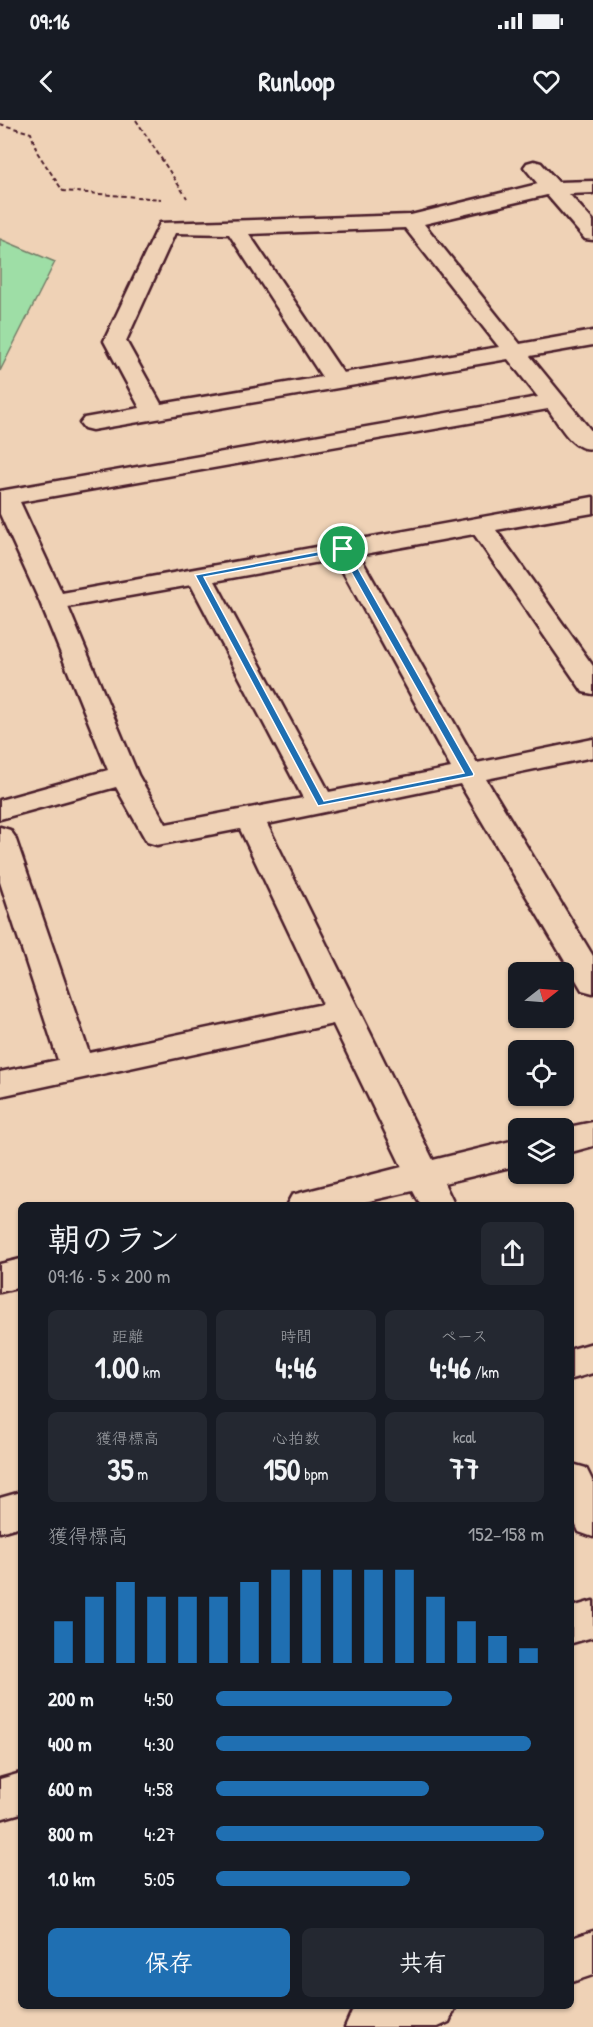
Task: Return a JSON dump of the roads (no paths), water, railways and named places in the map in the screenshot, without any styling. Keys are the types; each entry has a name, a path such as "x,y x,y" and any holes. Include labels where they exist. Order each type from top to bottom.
{"street":[{"path":"534,167 593,234"},
{"path":"154,412 115,341 167,227 235,228 411,221 551,188 593,187"},
{"path":"411,221 514,352 591,444"},
{"path":"235,228 336,380"},
{"path":"92,423 593,338"},
{"path":"554,401 2,497 53,602 124,775 157,835 470,774 593,747"},
{"path":"53,602 593,505"},
{"path":"480,525 593,686"},
{"path":"343,549 470,774 593,982"},
{"path":"199,575 321,804"},
{"path":"0,810 124,775"},
{"path":"249,818 430,1190"},
{"path":"0,837 77,1067"},
{"path":"0,1084 342,1011"},
{"path":"574,1139 593,1134"},
{"path":"322,1202 430,1190 508,1157"},
{"path":"0,1278 18,1274"},
{"path":"574,1363 593,1358"},
{"path":"574,1484 593,1520"},
{"path":"0,1515 18,1510"},
{"path":"574,1624 593,1619"},
{"path":"0,1799 18,1794"},
{"path":"574,1959 593,1953"},
{"path":"368,2027 424,2009"}]}
